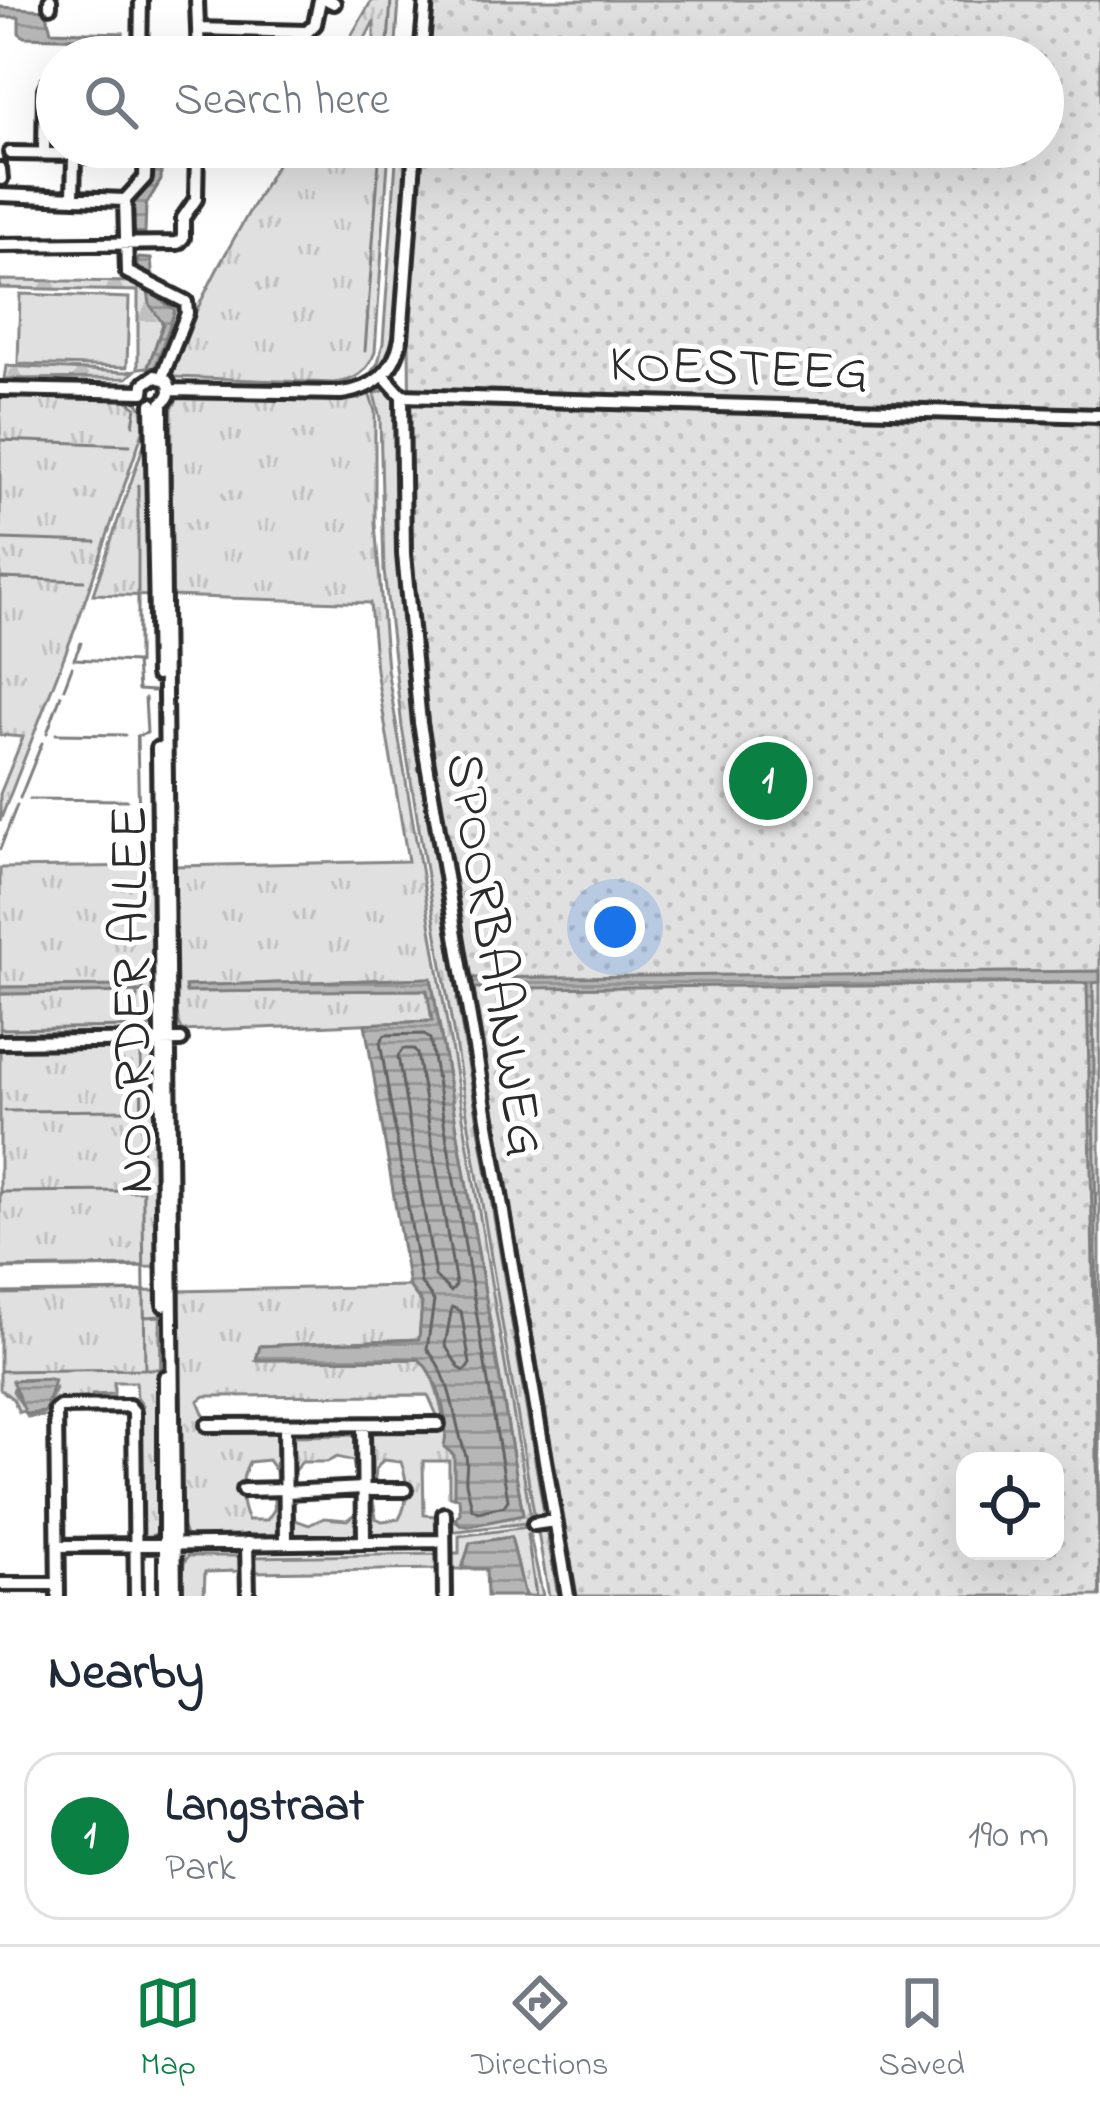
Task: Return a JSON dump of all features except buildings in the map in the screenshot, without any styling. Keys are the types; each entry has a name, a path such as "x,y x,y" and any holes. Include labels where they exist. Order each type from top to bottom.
{"street":[{"path":"140,36 141,0"},
{"path":"197,0 199,36"},
{"path":"423,36 426,0"},
{"path":"199,29 307,32 328,1"},
{"path":"10,153 36,151"},
{"path":"74,196 75,168"},
{"path":"143,168 145,178 125,200 128,272 183,298 188,307 162,377"},
{"path":"0,245 181,241 183,218 196,199 197,168"},
{"path":"0,389 142,392 157,404 170,390 341,393 369,387 393,364 401,339 413,168"},
{"path":"0,169 1,179"},
{"path":"0,195 125,200"},
{"path":"384,376 402,395"},
{"path":"162,377 170,390"},
{"path":"142,392 147,380 162,377"},
{"name":"KOESTEEG","path":"402,395 1100,416"},
{"name":"SPOORBAANWEG","path":"402,395 404,554 420,723 568,1596"},
{"name":"NOORDER ALLEE","path":"157,404 162,837 170,1040 165,1596"},
{"path":"0,1042 170,1040"},
{"path":"0,1584 58,1590 58,1408 133,1407 136,1596"},
{"path":"207,1425 438,1424"},
{"path":"285,1425 286,1543"},
{"path":"363,1425 364,1542"},
{"path":"243,1490 405,1490"},
{"path":"443,1514 445,1596"},
{"path":"534,1524 554,1521"},
{"path":"58,1546 444,1541"},
{"path":"248,1543 248,1596"},
{"name":"NOORDER ALLEE","path":"169,1544 175,1596"}],"green space":[{"path":"372,0 399,0 396,36 374,36 374,21 366,36 351,36"},
{"path":"432,0 1100,0 1100,1596 577,1596 474,992 469,991 431,746 411,572 409,341 421,168 1064,168 1064,36 429,36"},
{"path":"275,168 388,168 375,352 359,375 333,383 175,377 170,373 224,257"},
{"path":"396,168 406,168 394,343 391,354 364,382 378,363"},
{"path":"0,280 137,282 146,288 163,324 148,367 138,368 138,291 0,288"},
{"path":"20,294 129,298 127,367 18,364"},
{"path":"6,366 136,370 127,378 4,379"},
{"path":"385,390 400,404 402,571 418,739 549,1509 549,1516 542,1520 534,1513 402,727 384,571 380,418 374,394"},
{"path":"369,393 375,411 375,523 387,669 531,1518 526,1523 449,1532 450,1515 460,1525 469,1526 523,1514 432,983 429,978 186,986 187,992 424,989 433,1021 182,1031 174,1007 173,866 408,861 376,670 370,603 170,596 172,409 178,397 192,395 348,397"},
{"path":"0,394 135,398 142,408 144,428 78,621 0,821 0,794 23,737 0,735"},
{"path":"150,430 152,596 93,594 147,435"},
{"path":"156,866 156,1023 140,1033 0,1036 0,994 142,992 143,988 0,987 0,868"},
{"path":"140,1044 157,1058 159,1267 0,1269 0,1047"},
{"path":"409,1286 422,1303 419,1339 260,1346 256,1360 419,1359 433,1381 445,1423 440,1422 428,1395 205,1396 198,1401 206,1420 201,1431 278,1429 282,1435 282,1487 277,1487 276,1471 268,1460 249,1462 242,1491 248,1520 267,1520 274,1510 274,1494 282,1494 283,1534 278,1539 188,1541 179,1485 177,1291"},
{"path":"160,1291 162,1530 143,1541 138,1430 143,1406 136,1382 114,1382 114,1394 92,1395 91,1401 51,1401 50,1416 26,1417 45,1412 55,1388 39,1379 17,1380 13,1391 26,1411 19,1412 13,1399 0,1389 0,1294"},
{"path":"445,1428 455,1460 454,1497 449,1496 449,1461 423,1461 424,1515 435,1516 436,1537 371,1538 367,1496 372,1494 376,1518 399,1519 406,1491 401,1462 383,1460 376,1469 374,1488 367,1488 368,1429"},
{"path":"360,1435 361,1485 357,1485 353,1461 337,1457 302,1462 293,1472 293,1489 289,1488 288,1436"},
{"path":"356,1492 360,1493 360,1533 356,1539 294,1539 289,1533 288,1498 295,1520 309,1525 324,1518 347,1520 356,1513"},
{"path":"550,1525 565,1596 549,1596 537,1527"},
{"path":"528,1527 543,1596 525,1596 511,1537 470,1543 462,1569 451,1569 451,1553 459,1553 459,1536"},
{"path":"442,1554 442,1569 251,1572 250,1557"},
{"path":"188,1556 240,1556 240,1571 205,1572 204,1596 181,1596"}],"water":[{"path":"0,7 46,10 51,31 123,36 24,37 19,33 19,17 0,17"},
{"path":"143,168 161,168 161,180 146,205 145,233 131,232 132,199"},
{"path":"138,258 151,259 154,295 175,310 155,368 148,367 163,324 150,305 146,278 136,271"},
{"path":"1100,971 1100,982 1093,983 1100,1596 1087,983 469,988 467,978"},
{"path":"431,978 523,1515 469,1526 460,1525 456,1518 460,1513 459,1498 454,1497 454,1455 444,1447 437,1388 419,1359 256,1360 260,1346 419,1339 422,1303 409,1286 365,1024 432,1021 427,990 186,992 185,986"},
{"path":"143,986 143,992 0,994 0,987"},
{"path":"54,1380 45,1412 26,1414 12,1381"},
{"path":"511,1537 525,1596 487,1596 486,1569 462,1569 470,1543"}],"waterway":[{"path":"388,36 391,0"},
{"path":"365,351 378,168"},
{"path":"127,400 136,407 133,425"},
{"path":"0,440 130,445"},
{"path":"138,485 138,664"},
{"path":"0,539 96,542"},
{"path":"0,578 84,581"},
{"path":"81,643 74,659 136,662 138,690 154,691"},
{"path":"64,688 72,667"},
{"path":"47,733 61,695"},
{"path":"140,864 137,736 147,733 145,698"},
{"path":"56,734 125,735"},
{"path":"20,798 42,743"},
{"path":"30,799 127,800"},
{"path":"0,849 17,805"},
{"path":"0,1029 137,1027 137,992"},
{"path":"457,998 544,1513"},
{"path":"0,1049 137,1049 141,1053 145,1369 0,1371"},
{"path":"490,1105 495,1135"},
{"path":"5,1111 140,1110"},
{"path":"498,1144 503,1182"},
{"path":"505,1190 510,1224"},
{"path":"0,1192 141,1191"},
{"path":"517,1257 522,1288"},
{"path":"0,1268 142,1266"},
{"path":"0,1293 142,1291"},
{"path":"523,1294 527,1321"},
{"path":"145,1317 161,1316"},
{"path":"528,1328 531,1347"},
{"path":"533,1354 536,1372"},
{"path":"147,1369 162,1369"},
{"path":"537,1379 543,1412"},
{"path":"544,1420 546,1429"},
{"path":"547,1436 554,1477"},
{"path":"556,1484 566,1541"},
{"path":"547,1533 558,1596"},
{"path":"527,1535 536,1596"},
{"path":"567,1547 568,1557"},
{"path":"570,1564 575,1596"}],"place":[{"name":"Langstraat","path":"768,781"}]}
